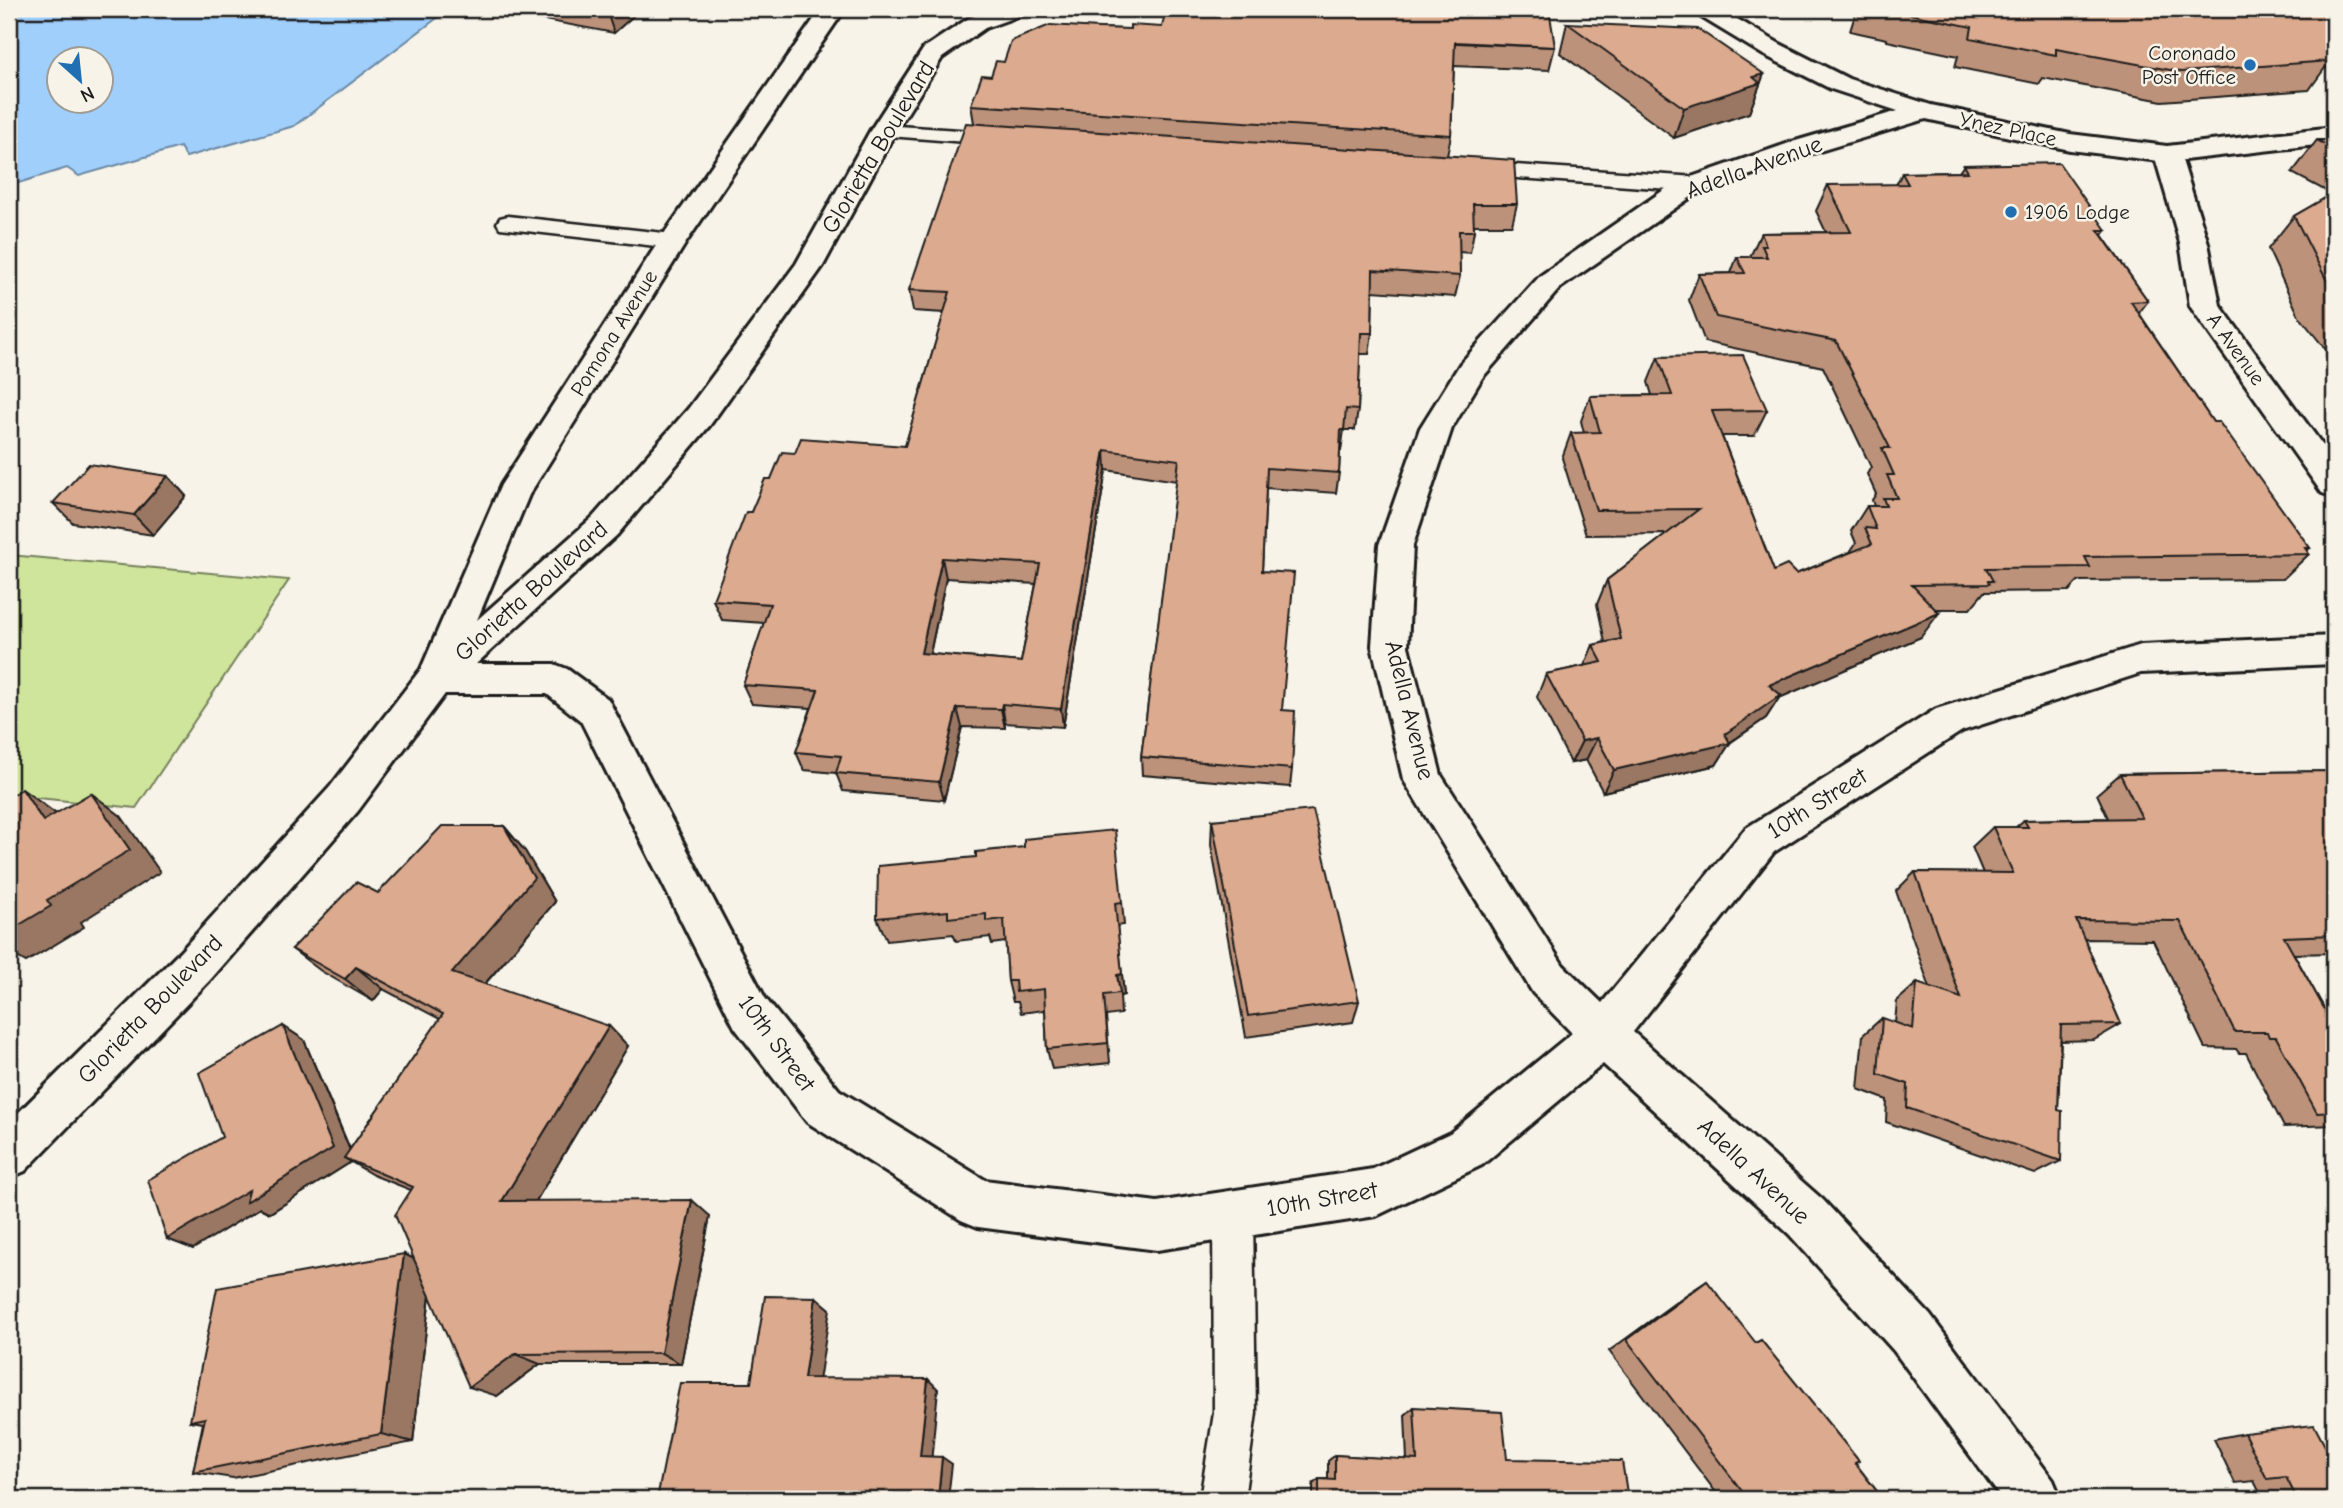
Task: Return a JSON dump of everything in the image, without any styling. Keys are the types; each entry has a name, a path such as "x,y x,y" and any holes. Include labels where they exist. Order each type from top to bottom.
{"street":[{"name":"Pomona Avenue","path":"435,679 513,493 673,241 832,9"},
{"name":"Glorietta Boulevard","path":"9,1155 195,966 344,799 435,679 605,526 699,417 808,266 883,131 933,53 977,23 1016,9"},
{"name":"Ynez Place","path":"1704,9 1771,50 1840,84 1925,111 2070,142 2166,154 2334,135"},
{"name":"Adella Avenue","path":"1925,111 1801,148 1684,189 1550,282 1471,371 1436,428 1396,545 1390,646 1423,779 1548,979 1604,1035 1805,1217 1912,1333 2034,1499"},
{"name":"A Avenue","path":"2166,154 2194,243 2205,306 2334,485"},
{"name":"10th Street","path":"435,679 554,679 595,710 750,1013 823,1106 978,1203 1157,1226 1376,1192 1466,1149 1604,1035 1760,840 1949,720 2141,659 2334,650"}],"lane":[{"path":"2329,9 2334,63"},
{"path":"883,131 1021,140"},
{"path":"1449,168 1697,184"},
{"path":"508,223 673,241"},
{"path":"1222,1499 1235,1413 1233,1214"}],"green space":[{"path":"9,555 289,580 136,808 9,795"}],"water":[{"path":"9,9 449,9 294,126 186,157 180,147 79,176 67,168 9,186"}],"building":[{"path":"1166,9 1549,9 1555,47 1455,42 1451,135 971,105 982,75 991,76 996,61 1004,62 1011,41 1050,25 1130,29 1130,25 1162,27"},
{"path":"1893,9 2325,9 2330,61 2181,72 2056,49 2056,55 1970,38 1972,27"},
{"path":"1567,23 1698,29 1764,74 1753,77 1760,83 1684,108"},
{"path":"966,123 1514,160 1517,204 1473,204 1474,231 1459,231 1460,276 1373,270 1372,333 1361,333 1358,410 1346,409 1344,430 1341,430 1339,473 1267,468 1262,571 1294,573 1282,710 1295,711 1292,769 1141,757 1179,460 1105,450 1061,709 1002,704 1001,709 957,708 939,782 836,773 841,756 796,752 818,690 743,685 770,604 713,600 746,512 751,512 765,479 771,479 782,452 795,453 801,438 905,446 950,292 909,290","holes":["942,558 1040,564 1021,662 921,653"]},
{"path":"2317,140 2334,140 2334,149"},
{"path":"2059,163 2106,230 2098,230 2148,301 2131,302 2213,422 2219,422 2310,548 2305,548 2309,554 2085,557 2090,567 1986,568 1993,581 1988,581 1989,584 1912,585 1939,613 1769,685 1781,695 1725,734 1730,743 1614,770 1597,738 1582,741 1546,674 1602,662 1593,645 1621,639 1607,580 1699,509 1596,510 1571,433 1600,432 1590,396 1672,395 1658,357 1743,355 1767,410 1712,411 1774,571 1787,565 1796,574 1872,544 1865,528 1876,529 1867,506 1886,506 1883,498 1897,498 1887,475 1894,475 1882,448 1890,448 1836,341 1716,317 1699,274 1745,273 1737,257 1767,257 1762,246 1766,246 1761,233 1851,232 1828,185 1908,184 1902,173 1968,172 1964,165"},
{"path":"2334,193 2334,291 2294,216"},
{"path":"89,464 168,476 134,515 53,503"},
{"path":"2334,771 2334,935 2284,937 2334,1026 2334,1112 2317,1113 2276,1037 2269,1037 2267,1032 2235,1032 2180,921 2076,920 2121,1024 2061,1025 2058,1110 2062,1111 2061,1161 1907,1108 1908,1084 1878,1074 1882,1018 1913,1029 1917,983 1961,998 1915,872 2013,873 1993,827 2028,827 2024,820 2142,818 2120,774"},
{"path":"22,789 43,821 91,793 130,850 47,900 51,906 9,931 9,797"},
{"path":"1313,810 1359,1001 1248,1016 1212,820"},
{"path":"442,826 504,826 534,878 452,973 609,1026 502,1201 692,1200 661,1353 515,1354 469,1387 395,1215 413,1187 344,1158 443,1014 356,967 345,979 292,949 356,882 378,893"},
{"path":"1115,830 1122,902 1115,903 1122,974 1117,975 1120,993 1104,995 1108,1043 1047,1049 1044,989 1016,992 1015,981 1008,981 1004,919 986,921 986,914 948,918 948,911 877,918 878,866 976,857 976,852 1024,847 1024,839"},
{"path":"283,1026 333,1148 246,1202 249,1190 167,1239 148,1180 222,1137 199,1073"},
{"path":"404,1254 381,1434 193,1472 205,1418 190,1421 217,1288"},
{"path":"1707,1281 1756,1343 1761,1340 1859,1461 1855,1463 1883,1499 1748,1499 1627,1340"},
{"path":"765,1296 816,1297 804,1378 928,1379 920,1456 942,1457 938,1499 657,1499 680,1383 751,1383"},
{"path":"1414,1407 1502,1412 1507,1459 1622,1461 1628,1499 1319,1499 1319,1479 1335,1480 1335,1455 1417,1460"},
{"path":"2314,1425 2334,1463 2334,1499 2297,1499 2286,1477 2267,1479 2244,1433"}],"place":[{"name":"Coronado Post Office","path":"2250,65"},
{"name":"1906 Lodge","path":"2011,212"}]}
